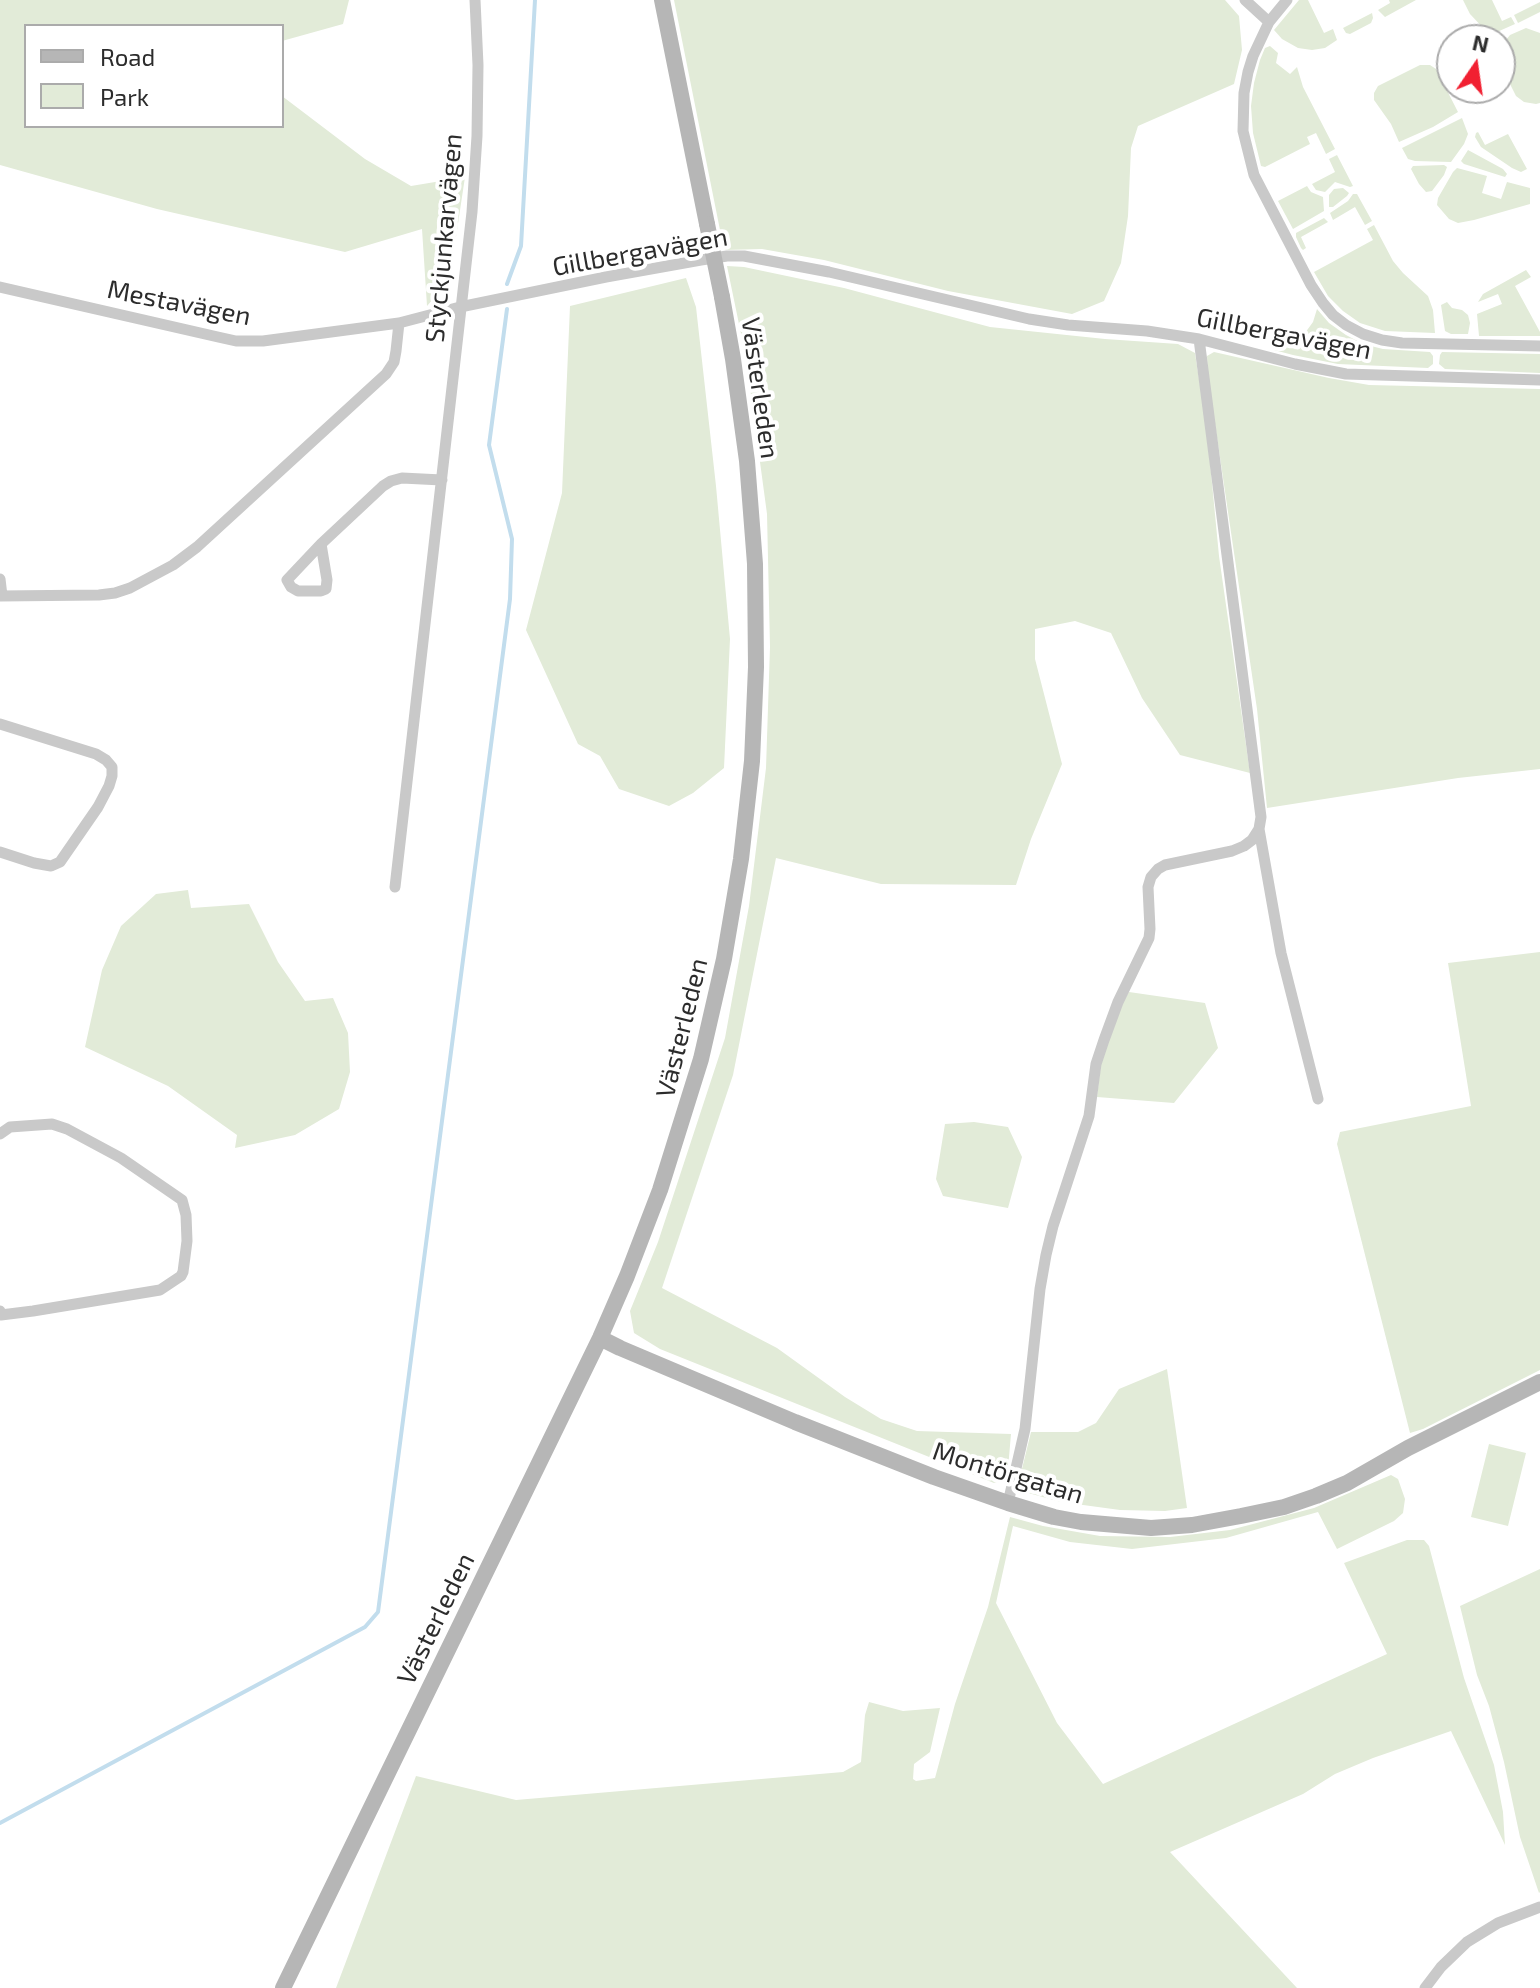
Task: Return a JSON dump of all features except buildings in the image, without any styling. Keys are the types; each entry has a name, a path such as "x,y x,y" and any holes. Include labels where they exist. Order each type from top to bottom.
{"main road":[{"name":"Västerleden","path":"283,1988 600,1338 627,1276 655,1205 693,1088 736,897 746,821 756,682 755,564 744,435 733,359 662,0"},
{"name":"Montörgatan","path":"600,1338 795,1422 1008,1503 1081,1522 1151,1528 1192,1525 1284,1507 1347,1483 1408,1448 1540,1382"}],"street":[{"name":"Styckjunkarvägen","path":"395,887 472,212 477,136 475,0"},
{"path":"1245,0 1269,22"},
{"path":"1287,0 1269,22 1257,45 1244,93 1243,131 1254,175 1323,303 1346,325 1382,340 1540,346"},
{"name":"Gillbergavägen","path":"399,323 460,307 701,260 744,256 829,272 1029,319 1199,339 1346,374 1540,380"},
{"name":"Mestavägen","path":"0,287 236,341 275,340 399,323"},
{"path":"0,579 1,596 99,595 130,588 173,565 197,547 386,374 394,362 399,323"},
{"path":"1199,339 1261,817 1259,829 1281,953 1318,1099"},
{"path":"321,544 326,589 298,591 291,587 287,580 321,544 391,481 402,478 442,480"},
{"path":"0,724 96,754 112,767 109,786 98,807 60,862 51,866 0,852"},
{"path":"1008,1503 1025,1429 1046,1255 1089,1116 1096,1064 1118,1002 1149,938 1148,887 1151,877 1165,865 1244,846 1259,829"},
{"path":"0,1134 10,1127 52,1124 121,1158 182,1200 187,1241 181,1276 160,1290 33,1311 1,1315 0,1311"},
{"path":"1425,1988 1467,1942 1498,1923 1540,1907"}],"green space":[{"path":"0,0 349,0 343,24 284,40 284,24 24,24 24,128 284,128 284,98 365,159 411,186 465,177 451,270 441,290 427,306 422,229 345,252 157,209 0,165"},
{"path":"674,0 1225,0 1239,16 1242,50 1234,84 1138,126 1131,148 1128,216 1121,263 1104,301 1072,314 948,291 824,260 762,249 724,250"},
{"path":"1299,0 1308,0 1324,33 1333,29 1337,40 1325,48 1312,50 1298,48 1282,39 1274,30"},
{"path":"1389,0 1416,0 1385,17 1378,10 1390,3"},
{"path":"1463,0 1492,0 1502,21 1511,17 1515,24 1479,24"},
{"path":"1540,2 1540,12 1518,23 1514,15"},
{"path":"1372,13 1371,23 1350,34 1346,33 1343,28"},
{"path":"1526,28 1540,33 1540,103 1524,102 1516,96 1516,32"},
{"path":"1270,46 1278,53 1276,63 1290,74 1297,67 1303,87 1335,149 1326,154 1316,133 1307,137 1310,144 1265,167 1261,166 1253,133 1251,106 1260,60 1265,48"},
{"path":"1420,65 1430,65 1436,69 1436,104 1454,104 1458,112 1399,142 1374,100 1378,86"},
{"path":"1462,118 1468,134 1451,162 1408,159 1402,148"},
{"path":"1478,132 1485,145 1508,134 1527,169 1521,172 1512,168 1481,147 1475,137"},
{"path":"1468,150 1503,169 1507,174 1505,177 1464,164 1461,161"},
{"path":"1337,155 1353,186 1335,182 1325,192 1316,190 1312,184 1335,172 1329,159"},
{"path":"1413,166 1447,167 1444,175 1432,191 1426,192 1411,169"},
{"path":"1457,168 1487,176 1482,193 1501,199 1507,182 1530,188 1530,204 1458,223 1449,219 1437,205 1438,198"},
{"path":"1307,186 1311,192 1323,197 1324,211 1293,229 1278,201"},
{"path":"1343,188 1349,193 1347,196 1329,207 1329,195 1334,189"},
{"path":"1357,194 1372,221 1365,225 1355,207 1333,220 1330,213"},
{"path":"1324,218 1328,222 1301,237 1306,248 1303,250 1296,233"},
{"path":"1374,225 1393,261 1428,296 1435,333 1385,331 1360,323 1328,296 1314,272 1373,240 1367,229"},
{"path":"727,266 844,288 990,327 1178,344 1195,353 1207,431 1219,556 1250,773 1180,755 1142,698 1111,633 1075,621 1035,629 1035,659 1062,764 1016,885 881,884 776,858 733,1075 662,1288 777,1348 881,1419 917,1431 1011,1434 1007,1480 994,1483 660,1349 634,1333 630,1311 658,1242 725,1038 749,906 766,768 770,647 767,514 746,358"},
{"path":"1526,270 1531,277 1515,286 1540,336 1479,336 1477,314 1502,304 1498,294 1478,302 1483,294"},
{"path":"686,278 696,307 730,639 724,768 693,793 669,806 619,789 600,756 578,744 526,630 562,493 570,306"},
{"path":"1447,302 1452,308 1468,315 1468,334 1445,331 1441,305"},
{"path":"1317,309 1329,323 1363,344 1383,349 1430,352 1433,364 1428,368 1338,364 1274,350 1305,333"},
{"path":"1214,352 1369,385 1540,389 1540,769 1458,778 1267,808 1257,709 1208,376 1207,356"},
{"path":"1442,352 1540,354 1540,373 1445,369 1439,364"},
{"path":"188,890 191,908 249,904 278,962 305,1001 333,998 348,1033 350,1072 339,1109 295,1135 235,1148 237,1135 168,1086 85,1047 102,970 121,926 156,894"},
{"path":"1540,952 1540,1370 1410,1433 1337,1144 1340,1132 1471,1106 1448,963"},
{"path":"1129,992 1205,1003 1218,1048 1174,1103 1097,1097 1101,1064 1118,1011"},
{"path":"974,1122 1008,1127 1022,1157 1008,1208 943,1196 936,1179 945,1124"},
{"path":"1167,1369 1187,1508 1120,1510 1061,1502 1021,1491 1019,1481 1031,1432 1078,1432 1096,1423 1119,1389"},
{"path":"1489,1444 1526,1453 1508,1526 1471,1517"},
{"path":"1391,1475 1398,1479 1405,1499 1403,1513 1394,1521 1337,1549 1318,1512 1226,1538 1132,1549 1070,1542 1013,1526 996,1603 1057,1723 1103,1784 1387,1654 1344,1563 1407,1540 1424,1540 1429,1546 1464,1678 1494,1765 1503,1812 1505,1845 1451,1731 1335,1774 1303,1794 1170,1852 1297,1988 336,1988 416,1776 516,1800 843,1772 861,1762 869,1702 903,1711 940,1708 930,1752 914,1764 913,1779 935,1778 955,1704 988,1607 1010,1517 1100,1536 1170,1537 1230,1530 1314,1508"},
{"path":"1540,1569 1539,1893 1520,1837 1504,1762 1460,1606"}],"waterway":[{"path":"507,284 521,246 535,0"},
{"path":"0,1823 365,1627 378,1612 510,599 512,539 489,445 507,309"}]}
